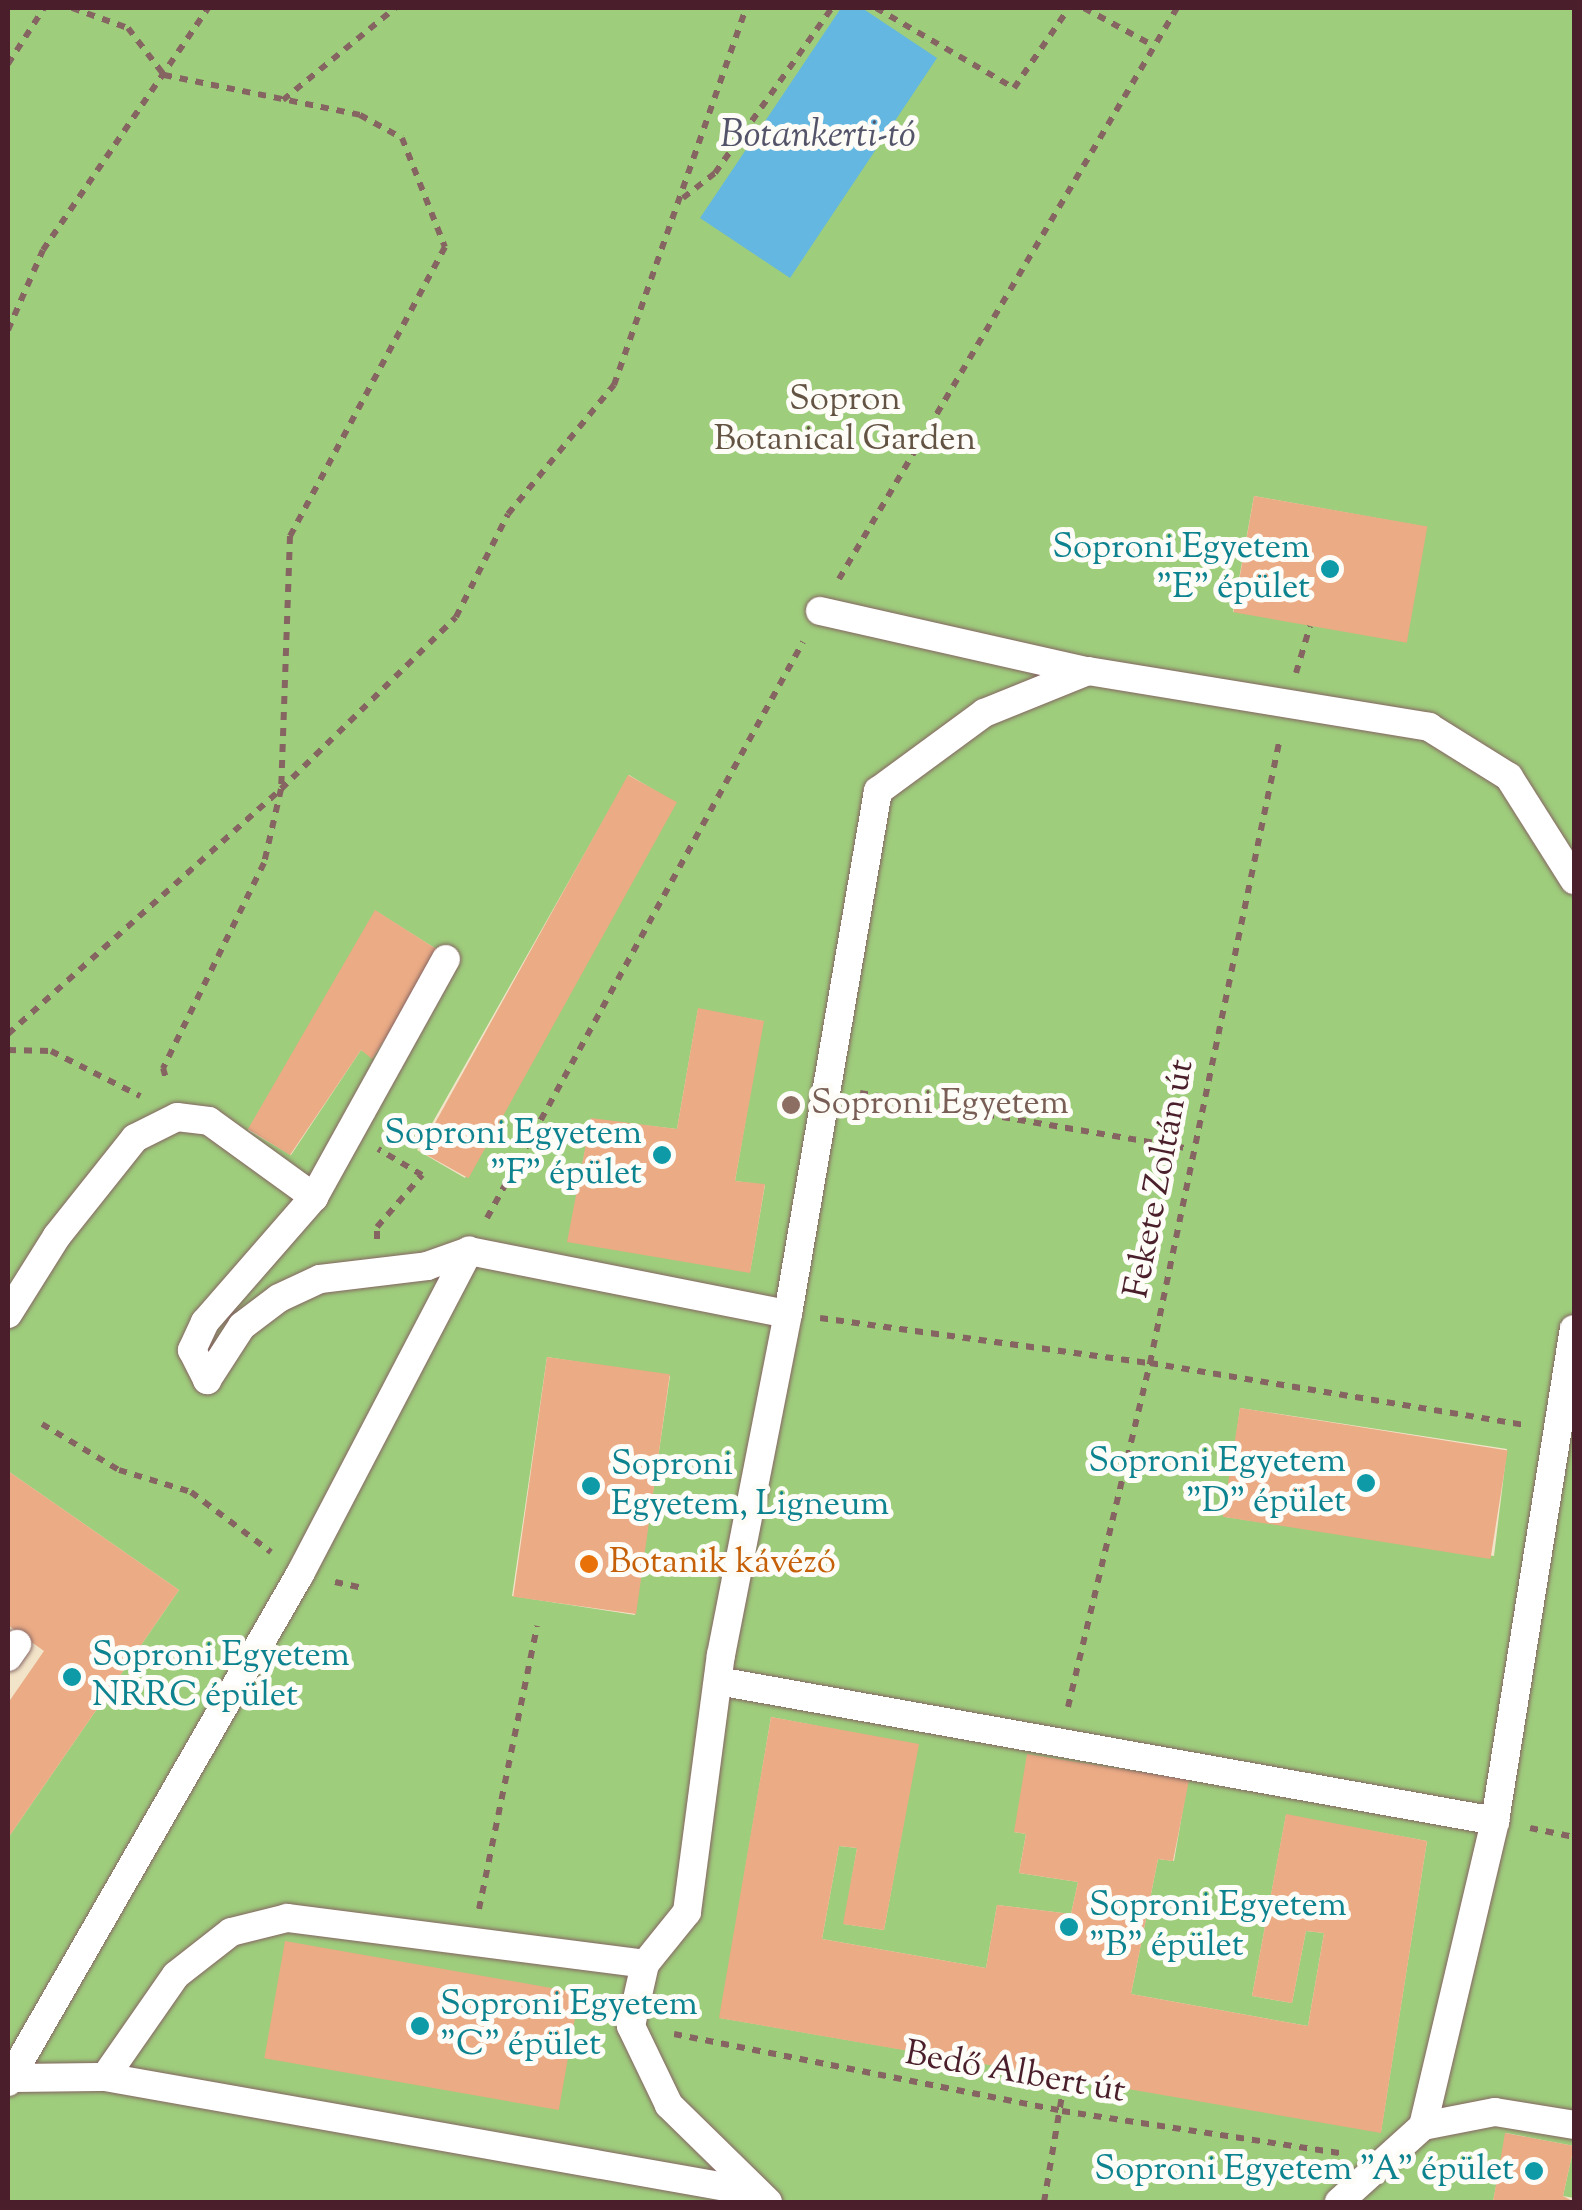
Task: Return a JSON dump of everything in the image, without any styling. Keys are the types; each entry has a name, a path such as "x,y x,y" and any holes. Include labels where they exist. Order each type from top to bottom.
{"lane":[{"path":"820,611 1088,672 1429,727 1509,776 1574,880"},
{"path":"761,2197 669,2105 631,2026 645,1964 687,1912 718,1681 788,1314 824,1087 878,791 984,714 1088,672"},
{"path":"446,959 388,1054 352,1134 314,1197 205,1322 192,1350 206,1380 231,1338 279,1298 320,1280 427,1266 469,1251 788,1314"},
{"path":"8,1314 57,1236 135,1138 177,1117 209,1121 314,1197"},
{"path":"8,2079 300,1574 469,1251"},
{"path":"1340,2202 1392,2161 1423,2126 1495,1821 1562,1431 1574,1329"},
{"path":"718,1681 1495,1821"},
{"path":"105,2076 176,1975 231,1932 286,1918 645,1964"},
{"path":"8,2079 105,2076 761,2197"},
{"path":"1423,2126 1494,2112 1574,2125"}],"path":[{"path":"8,64 44,8"},
{"path":"72,8 128,28 164,76 360,115 402,138 445,247 290,536 281,789 264,863 163,1068 177,1117"},
{"path":"8,330 43,250 208,8"},
{"path":"282,101 395,8"},
{"path":"8,1034 281,789 456,617 508,514 614,385 746,8"},
{"path":"681,199 715,173 832,8"},
{"path":"876,8 1014,88 1068,8"},
{"path":"1084,8 1154,46"},
{"name":"Fekete Zoltán út","path":"1060,1741 1150,1363 1190,1149 1288,703 1310,626"},
{"path":"8,1050 51,1051 177,1117"},
{"path":"824,1087 1190,1149"},
{"path":"352,1134 422,1175 377,1227"},
{"path":"788,1314 1150,1363 1562,1431"},
{"path":"42,1424 119,1470 192,1492 300,1574"},
{"path":"473,1941 536,1626"},
{"path":"1495,1821 1574,1837"},
{"name":"Bedő Albert út","path":"631,2026 1062,2111 1392,2161"},
{"path":"1044,2202 1065,2078"}],"green space":[{"name":"Sopron Botanical Garden","path":"8,8 1574,8 1574,2146 1506,2133 1493,2202 8,2202 8,1838 179,1590 8,1471","holes":["1254,496 1427,527 1233,612","629,775 676,803 465,1178 417,1150","376,911 441,952 373,1058 361,1050 291,1155 248,1130","698,1009 763,1021 735,1181 765,1185 750,1272 568,1241 591,1119 677,1129","547,1357 670,1376 635,1615 512,1596","1240,1408 1507,1449 1494,1556 1225,1517","771,1717 918,1745 884,1930 844,1924 857,1848 839,1846 822,1939 986,1968 997,1905 1071,1914 1078,1882 1019,1873 1026,1834 1014,1832 1188,1780 1174,1861 1158,1859 1131,1994 1308,2026 1324,1933 1306,1931 1292,2003 1252,1996 1286,1815 1427,1841 1381,2132 720,2018"]},
{"path":"1574,2146 1574,2198 1563,2196"}],"water":[{"name":"Botankerti-tó","path":"841,8 862,8 937,58 790,278 700,218"}],"building":[{"name":"Soproni Egyetem \"E\" épület","path":"1254,496 1427,527 1407,643 1234,612"},
{"path":"628,775 677,802 469,1178 420,1151"},
{"path":"375,910 441,952 372,1059 361,1050 290,1155 248,1129"},
{"name":"Soproni Egyetem \"F\" épület","path":"698,1008 764,1021 735,1181 765,1184 750,1273 567,1242 591,1118 677,1129"},
{"name":"Soproni Egyetem, Ligneum","path":"547,1357 670,1374 636,1614 513,1597"},
{"name":"Soproni Egyetem \"D\" épület","path":"1240,1408 1508,1450 1490,1559 1223,1517"},
{"name":"Soproni Egyetem NRRC épület","path":"8,1471 179,1590 8,1838 8,1703 44,1651 8,1625"},
{"name":"Soproni Egyetem \"B\" épület","path":"771,1717 919,1744 884,1930 843,1924 857,1848 839,1846 822,1939 986,1968 997,1905 1071,1914 1078,1882 1019,1873 1026,1834 1014,1832 1027,1754 1189,1780 1173,1861 1158,1859 1131,1994 1308,2026 1324,1933 1306,1931 1292,2003 1252,1996 1286,1814 1427,1841 1381,2133 719,2018"},
{"name":"Soproni Egyetem \"C\" épület","path":"285,1941 579,1993 559,2110 264,2058"},
{"name":"Soproni Egyetem \"A\" épület","path":"1505,2133 1574,2146 1563,2196 1574,2202 1493,2202"}],"place":[{"name":"Soproni Egyetem \"E\" épület","path":"1330,569"},
{"name":"Soproni Egyetem","path":"791,1105"},
{"name":"Soproni Egyetem \"F\" épület","path":"662,1155"},
{"name":"Soproni Egyetem \"D\" épület","path":"1366,1483"},
{"name":"Soproni Egyetem, Ligneum","path":"591,1486"},
{"name":"Botanik kávézó","path":"589,1564"},
{"name":"Soproni Egyetem NRRC épület","path":"72,1677"},
{"name":"Soproni Egyetem \"B\" épület","path":"1069,1927"},
{"name":"Soproni Egyetem \"C\" épület","path":"420,2026"},
{"name":"Soproni Egyetem \"A\" épület","path":"1534,2171"}]}
